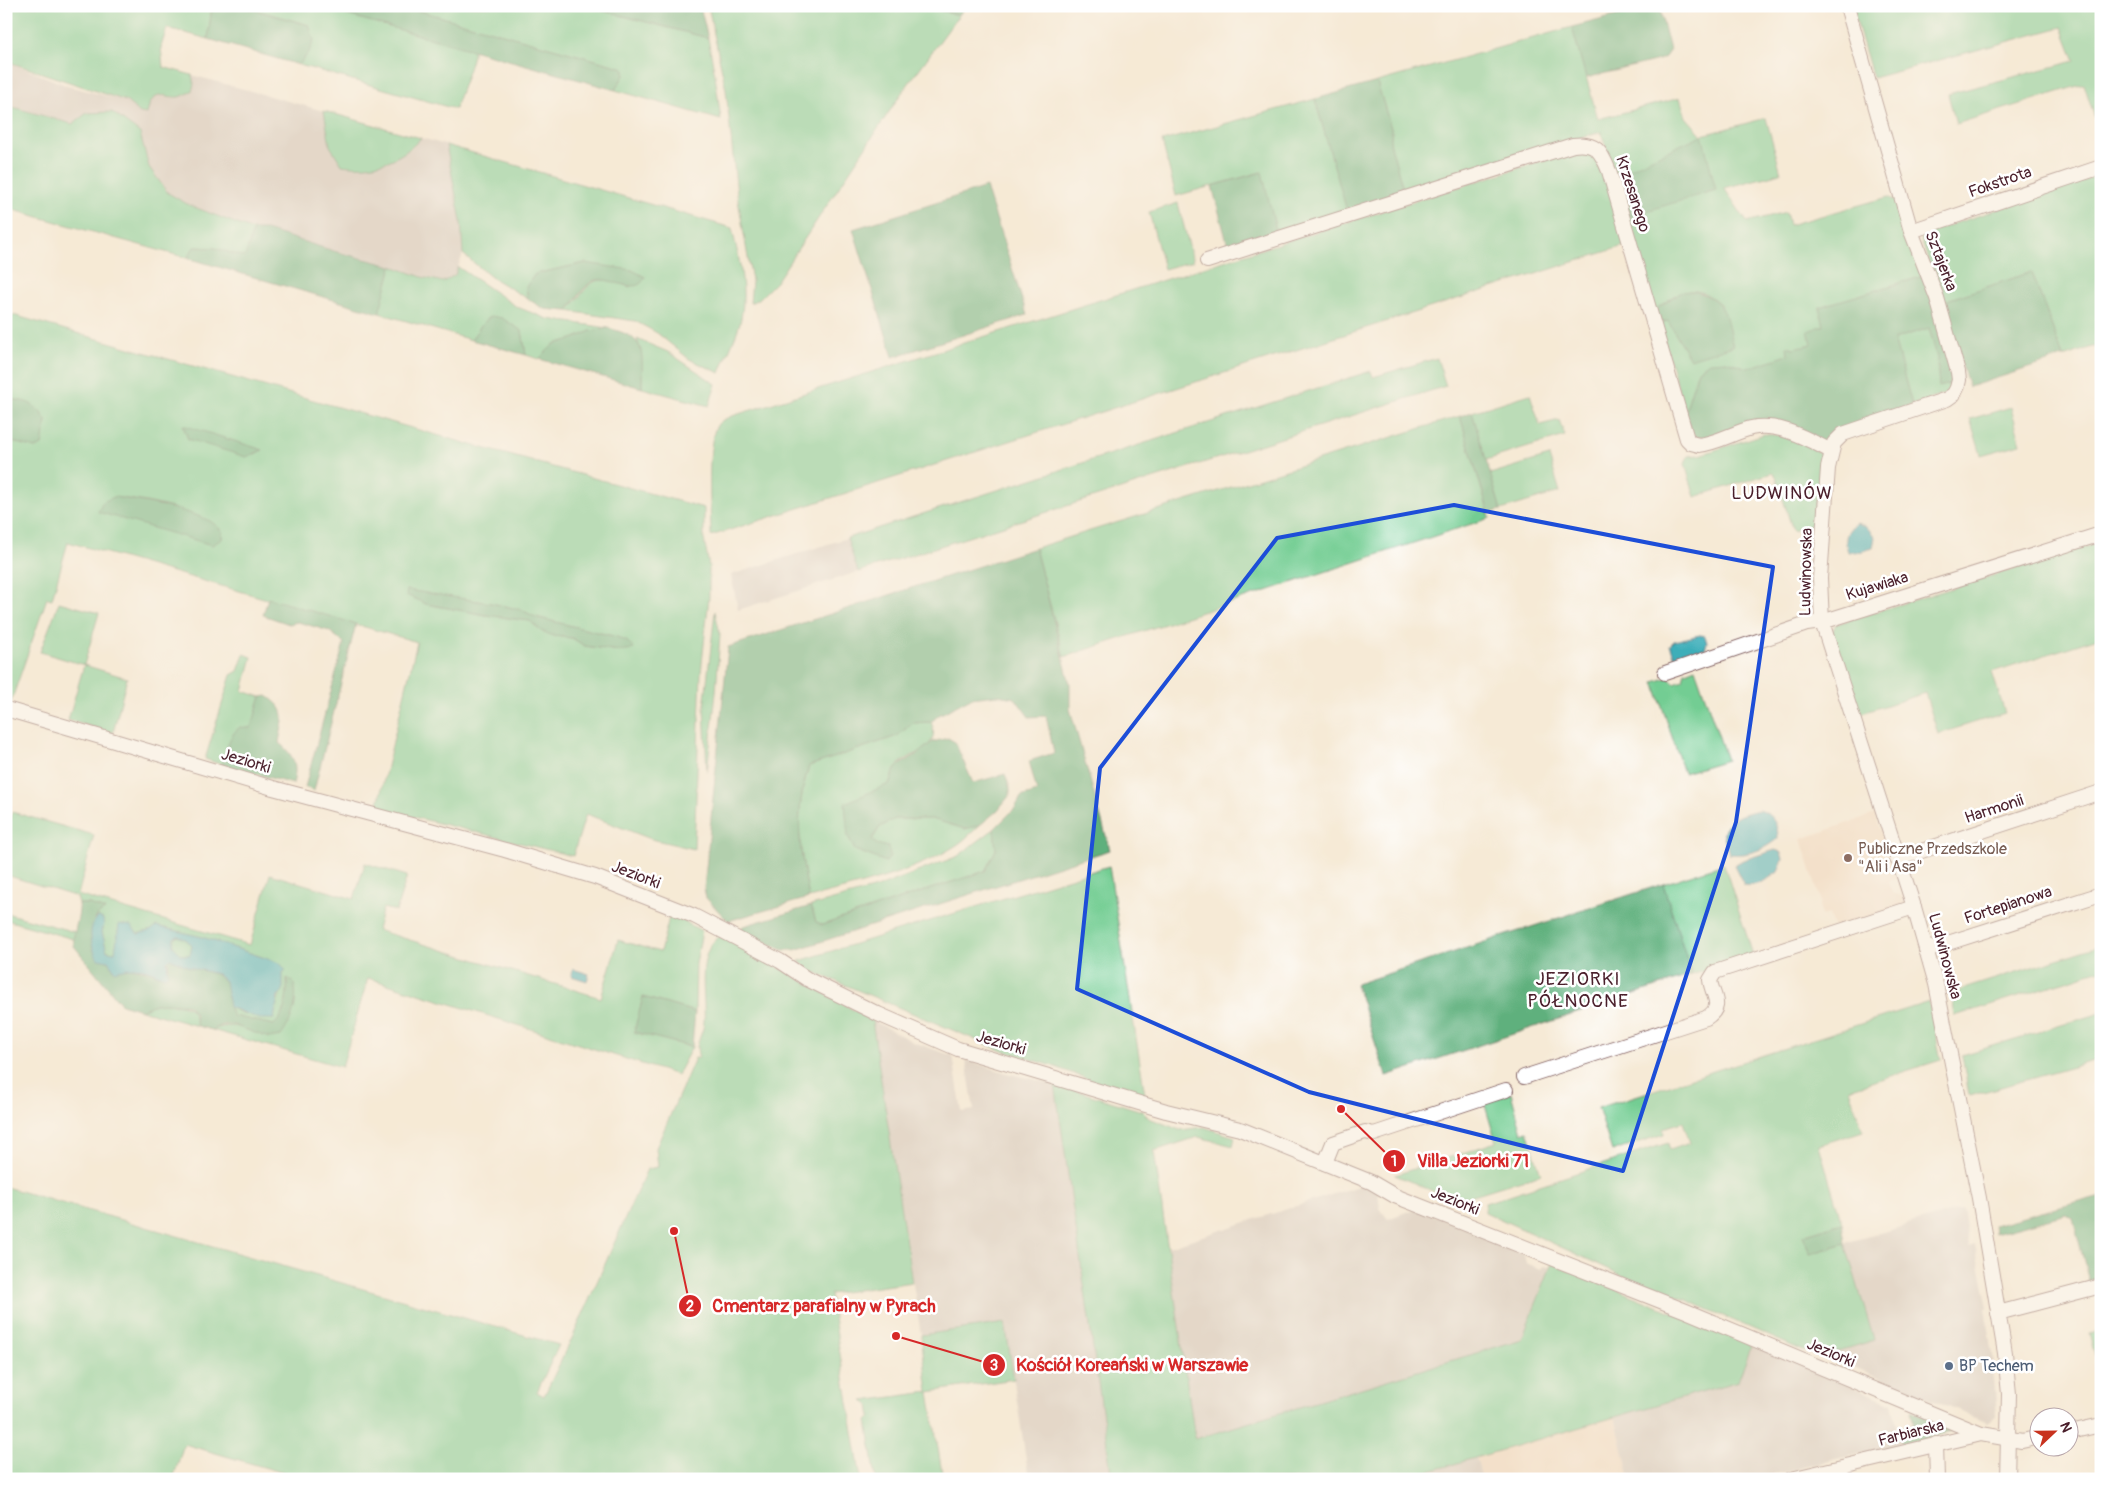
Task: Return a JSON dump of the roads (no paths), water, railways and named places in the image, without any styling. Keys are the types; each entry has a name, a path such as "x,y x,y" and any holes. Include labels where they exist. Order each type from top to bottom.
{"street":[{"name":"Sztajerka","path":"1831,452 1834,443 1843,434 1947,399 1954,394 1957,388 1958,372 1948,333 1911,231 1847,6"},
{"name":"Krzesanego","path":"1207,262 1573,145 1589,144 1603,155 1609,170 1687,438 1691,443 1699,445 1752,428 1780,429 1804,437 1831,452"},
{"name":"Fokstrota","path":"1911,231 2101,167"},
{"name":"Ludwinowska","path":"1831,452 1820,578 1822,622 1914,907 1936,984 1967,1135 2005,1352 2009,1394 2008,1479"},
{"name":"Kujawiaka","path":"1665,673 1807,624 1822,622 2101,534"},
{"name":"Jeziorki","path":"6,709 273,788 505,850 595,877 694,916 780,961 807,979 878,1014 958,1049 1166,1110 1240,1129 1371,1182 1395,1196 1686,1311 1981,1434"},
{"name":"Harmonii","path":"1897,859 2101,792"},
{"name":"Fortepianowa","path":"1926,950 2101,894"},
{"path":"1524,1077 1706,1018 1713,1013 1717,1003 1710,980 1715,972 1914,907"},
{"path":"1325,1163 1333,1142 1365,1132 1374,1134 1506,1090"},
{"path":"1998,1312 2101,1286"},
{"path":"2080,1430 2101,1425"},
{"name":"Farbiarska","path":"1791,1479 1811,1476 1981,1434 2009,1440 2030,1440"},
{"path":"1936,1444 1937,1479"}],"water":[{"path":"1856,523 1866,526 1875,537 1873,548 1859,552 1848,552 1846,536"},
{"path":"1700,635 1705,636 1707,643 1705,649 1690,652 1680,658 1675,657 1670,645 1674,641"},
{"path":"1759,810 1768,814 1774,821 1778,838 1767,846 1755,851 1729,854 1724,834 1728,824 1737,817"},
{"path":"1775,850 1781,852 1783,859 1778,872 1757,884 1744,885 1734,865 1743,860"},
{"path":"99,917 103,919 102,932 107,951 115,952 119,924 131,926 138,934 152,930 156,926 202,937 280,963 286,971 283,972 283,991 278,996 274,1019 260,1019 229,1007 225,981 217,974 189,967 170,958 167,961 168,973 165,977 137,968 115,971 108,961 98,959 96,954 91,937 92,925","holes":["178,936 187,940 192,946 190,955 182,955 173,946 174,938"]},
{"path":"573,969 589,974 587,981 571,976"}],"place":[{"name":"Publiczne Przedszkole \"Ali i Asa\"","path":"1848,858"},
{"name":"Villa Jeziorki 71","path":"1341,1109"},
{"name":"Cmentarz parafialny w Pyrach","path":"674,1231"},
{"name":"Kościół Koreański w Warszawie","path":"896,1336"},
{"name":"BP Techem","path":"1949,1366"}],"district":[{"name":"LUDWINÓW","path":"1782,493"},
{"name":"JEZIORKI PÓŁNOCNE","path":"1578,990"}]}
